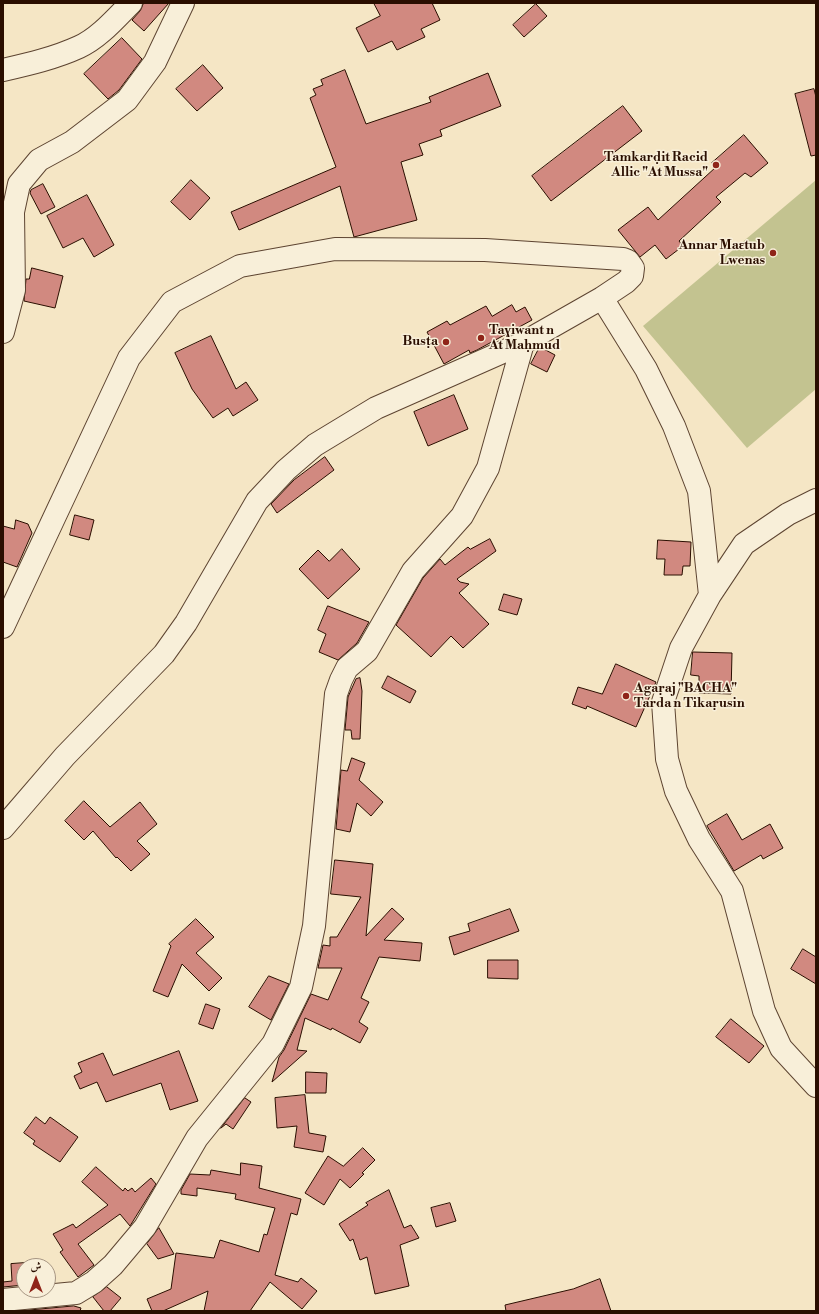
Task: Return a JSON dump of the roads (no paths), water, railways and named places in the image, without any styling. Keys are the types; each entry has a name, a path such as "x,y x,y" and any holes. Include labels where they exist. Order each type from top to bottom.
{"street":[{"path":"3,70 36,62 80,46 107,28 131,3"},
{"path":"3,332 14,290 13,212 19,184 39,160 72,142 127,100 155,62 183,3"},
{"path":"3,627 129,358 172,302 240,266 335,248 485,250 623,259 628,261 633,268 632,276 626,282 602,298 523,343 376,408 315,445 286,470 256,501 186,623 164,654 65,756 3,828"},
{"path":"602,298 646,369 674,426 699,491 710,594"},
{"path":"3,1300 76,1293 94,1282 113,1265 145,1227 197,1138 273,1044 301,987 314,926 336,694 341,680 348,668 367,651 413,571 462,516 488,468 523,343"},
{"path":"816,500 788,514 744,544 710,594 681,648 662,702 667,758 676,792 699,839 732,892 764,1011 782,1048 816,1086"}],"place":[{"name":"Tamkarḍit Racid Allic \"At Mussa\"","path":"716,165"},
{"name":"Annar Maɛtub Lwenas","path":"773,253"},
{"name":"Taɣiwant n At Maḥmud","path":"481,338"},
{"name":"Busṭa","path":"446,342"},
{"name":"Agaṛaj \"BACHA\" Tarda n Tikaṛusin","path":"626,696"}]}
